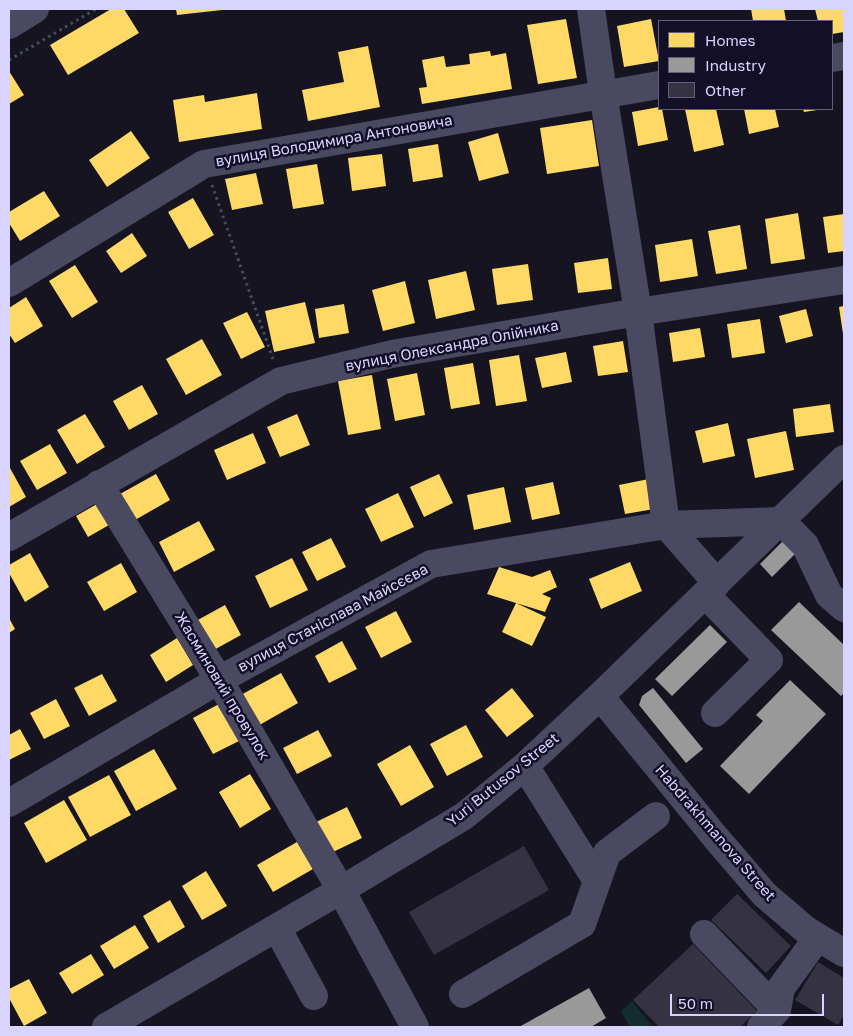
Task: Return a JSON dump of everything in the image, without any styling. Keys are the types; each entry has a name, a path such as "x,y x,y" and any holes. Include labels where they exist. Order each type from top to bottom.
{"street":[{"path":"9,25 35,9"},
{"path":"591,9 602,93 638,312 666,525 711,588 769,660 715,713"},
{"name":"вулиця Володимира Антоновича","path":"9,283 204,164 602,93 658,85"},
{"name":"вулиця Олександра Олійника","path":"9,537 281,381 392,354 638,312 844,280"},
{"name":"Yuri Butusov Street","path":"106,1027 342,890 464,816 526,766 844,459"},
{"name":"Жасминовий провулок","path":"99,484 219,680 342,890 415,1027"},
{"path":"781,521 805,545 829,595 844,608"},
{"name":"вулиця Станіслава Майсєєва","path":"9,804 219,680 431,564 666,525 781,521"},
{"name":"Habdrakhmanova Street","path":"600,696 765,895 806,930 844,953"},
{"path":"526,766 597,881"},
{"path":"463,994 582,924 607,853 656,816"},
{"path":"277,928 314,996"},
{"path":"704,934 769,1019"},
{"path":"769,1019 781,988 818,937"}],"path":[{"path":"9,60 96,9"},
{"path":"204,164 281,381"}],"green space":[{"path":"632,1001 653,1027 630,1027 621,1011"}],"building: Homes":[{"path":"111,9 124,9 139,33 68,75 50,45"},
{"path":"176,9 222,9 222,10 177,15"},
{"path":"751,9 784,9 786,20 753,20"},
{"path":"815,9 844,9 844,32 833,34 833,20 818,20"},
{"path":"566,19 577,78 538,84 527,25"},
{"path":"651,19 658,61 624,67 617,26"},
{"path":"368,46 380,107 308,121 302,90 344,82 338,52"},
{"path":"490,51 491,56 506,53 512,89 422,104 419,88 427,87 422,60 444,56 446,67 470,64 469,54"},
{"path":"9,71 24,95 9,104"},
{"path":"257,93 262,129 179,142 173,100 204,95 205,102"},
{"path":"658,107 658,110 662,110 668,140 638,146 632,112"},
{"path":"685,110 716,110 724,145 694,152"},
{"path":"744,110 775,110 779,127 749,134"},
{"path":"592,120 599,166 547,174 540,128"},
{"path":"131,131 150,158 107,187 89,160"},
{"path":"498,133 509,173 479,181 468,142"},
{"path":"438,144 443,177 413,182 408,149"},
{"path":"382,154 386,186 352,191 348,158"},
{"path":"317,164 324,204 293,209 286,169"},
{"path":"256,173 263,204 232,210 225,179"},
{"path":"44,191 60,216 20,241 9,223 9,212"},
{"path":"193,198 214,235 189,249 168,212"},
{"path":"798,213 805,259 771,264 765,219"},
{"path":"844,214 844,251 828,253 823,217"},
{"path":"740,225 747,269 716,274 708,231"},
{"path":"132,233 147,256 121,273 106,251"},
{"path":"692,239 698,276 660,282 655,245"},
{"path":"608,258 612,289 578,293 574,263"},
{"path":"528,264 533,300 497,305 492,269"},
{"path":"75,265 98,302 72,318 49,281"},
{"path":"466,271 475,310 436,319 428,280"},
{"path":"405,281 415,323 383,331 372,290"},
{"path":"26,297 43,326 15,343 9,334 9,308"},
{"path":"305,302 315,343 274,352 265,311"},
{"path":"344,304 349,333 319,338 315,309"},
{"path":"844,306 844,334 843,334 839,307"},
{"path":"806,309 813,336 786,343 779,316"},
{"path":"247,312 265,347 241,359 223,323"},
{"path":"760,319 765,353 732,358 727,324"},
{"path":"700,328 705,357 673,362 669,333"},
{"path":"202,339 222,375 186,395 166,359"},
{"path":"623,341 628,372 598,376 593,346"},
{"path":"566,352 572,382 542,388 535,358"},
{"path":"519,355 527,401 496,406 489,360"},
{"path":"473,363 480,404 451,409 444,368"},
{"path":"417,373 425,415 395,421 387,379"},
{"path":"372,375 381,429 348,435 338,381"},
{"path":"142,385 158,414 129,430 113,401"},
{"path":"830,404 834,432 796,437 793,409"},
{"path":"85,414 105,447 77,464 57,430"},
{"path":"297,414 310,445 280,457 267,427"},
{"path":"728,423 735,456 703,463 695,431"},
{"path":"786,431 794,470 755,478 747,439"},
{"path":"253,433 266,463 227,480 214,450"},
{"path":"50,444 67,473 37,490 20,461"},
{"path":"9,469 26,497 9,507"},
{"path":"156,474 170,500 135,520 120,494"},
{"path":"439,474 453,503 424,517 410,487"},
{"path":"649,479 654,509 625,514 619,485"},
{"path":"553,482 560,514 532,520 525,488"},
{"path":"504,487 511,522 474,530 467,495"},
{"path":"398,493 414,527 381,542 365,509"},
{"path":"97,504 109,525 88,537 76,516"},
{"path":"199,521 215,550 174,572 159,542"},
{"path":"331,538 346,567 317,581 302,552"},
{"path":"30,553 49,587 25,602 9,573 9,565"},
{"path":"292,558 308,590 270,608 255,576"},
{"path":"630,562 642,591 601,609 589,579"},
{"path":"121,563 137,592 104,611 87,582"},
{"path":"499,567 532,577 550,570 557,587 542,594 551,598 545,612 487,594"},
{"path":"516,603 546,617 532,646 502,632"},
{"path":"225,605 241,635 212,651 196,621"},
{"path":"396,611 412,642 381,658 365,627"},
{"path":"9,618 15,629 9,633"},
{"path":"177,638 193,665 166,682 150,655"},
{"path":"342,641 357,669 329,683 315,656"},
{"path":"281,673 298,703 256,727 239,696"},
{"path":"102,674 117,701 89,716 74,688"},
{"path":"512,688 534,716 507,737 485,710"},
{"path":"56,699 70,726 44,739 30,713"},
{"path":"219,704 239,741 213,754 193,718"},
{"path":"466,725 483,757 447,776 430,744"},
{"path":"20,729 31,749 9,760 9,735"},
{"path":"318,730 332,756 297,774 283,748"},
{"path":"410,745 434,787 401,806 377,764"},
{"path":"154,749 177,789 136,811 114,771"},
{"path":"250,774 271,809 240,828 219,792"},
{"path":"109,775 131,815 90,837 68,797"},
{"path":"64,800 87,840 46,863 24,823"},
{"path":"347,807 362,838 331,853 316,822"},
{"path":"297,842 313,869 273,892 257,865"},
{"path":"206,871 227,906 202,920 182,886"},
{"path":"170,900 185,927 158,943 143,916"},
{"path":"135,925 149,948 114,969 100,946"},
{"path":"91,954 104,975 72,994 59,973"},
{"path":"29,979 47,1013 24,1026 9,998 9,989"}],"building: Industry":[{"path":"784,540 796,553 772,577 760,564"},
{"path":"799,602 844,645 844,693 841,696 771,630"},
{"path":"710,625 727,642 672,696 655,679"},
{"path":"790,680 826,714 749,794 720,766 763,721 756,715"},
{"path":"653,688 703,749 686,763 639,705 642,696"},
{"path":"589,988 606,1018 591,1027 519,1027"}],"building: Other":[{"path":"524,846 549,890 434,955 409,912"},
{"path":"737,894 791,946 766,973 711,920"},
{"path":"693,944 757,1011 740,1027 659,1027 633,1000"},
{"path":"818,962 844,978 844,1015 838,1025 795,1000"}]}
